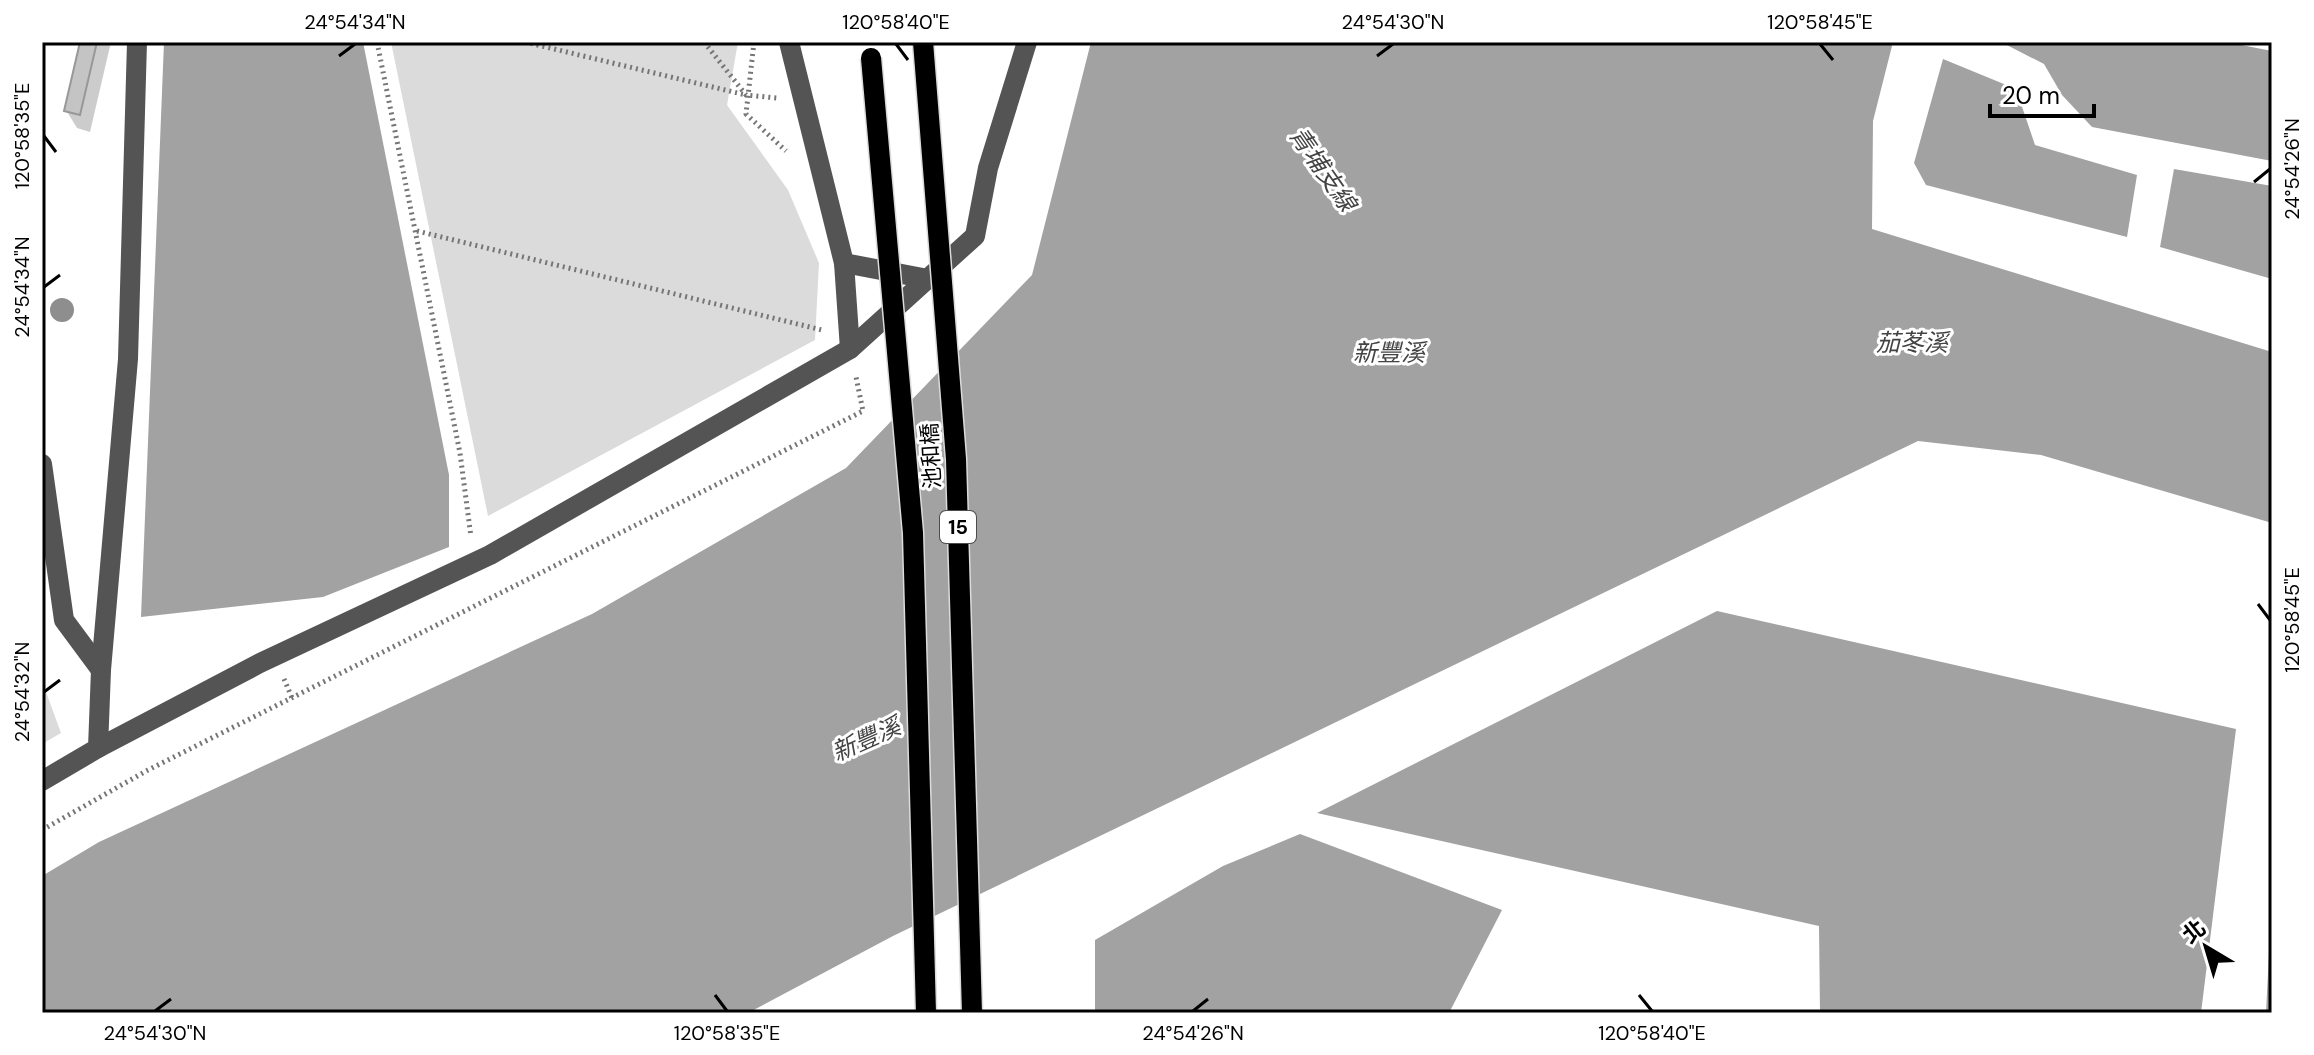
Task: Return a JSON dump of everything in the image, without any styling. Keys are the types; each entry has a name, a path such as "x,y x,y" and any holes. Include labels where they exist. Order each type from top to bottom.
{"main road":[{"name":"池和橋","path":"923,42 956,459 972,1013"},
{"name":"池和橋","path":"871,58 913,533 926,1013"}],"street":[{"path":"98,748 101,670 128,359 137,42"},
{"path":"789,42 844,263 850,349"},
{"path":"42,781 260,663 474,562 850,349 975,236 988,168 1027,42"},
{"path":"844,263 928,279"},
{"path":"42,464 64,620 101,670"}],"path":[{"path":"377,42 460,453 474,562"},
{"path":"525,42 746,95 804,101"},
{"path":"704,42 746,95"},
{"path":"754,42 746,114 785,147 791,161"},
{"path":"417,231 831,332 824,340"},
{"path":"42,830 148,770 863,411"},
{"path":"471,533 485,526"}],"shaded area":[{"path":"391,42 738,42 727,105 788,190 819,263 815,340 488,516"},
{"path":"42,681 61,733 42,744"}],"water":[{"path":"164,42 363,42 449,475 449,547 323,597 141,617"},
{"name":"新豐溪","path":"1091,42 1893,42 1873,121 1872,229 2272,352 2272,523 2041,455 1918,441 893,936 748,1013 42,1013 42,876 99,842 592,614 846,468 1032,275"},
{"path":"2001,42 2226,42 2272,51 2272,161 2092,127 2062,95 2044,64"},
{"path":"1943,59 2016,89 2035,145 2137,175 2127,237 1926,185 1914,163"},
{"path":"2174,169 2272,186 2272,279 2160,247"},
{"path":"1717,611 2236,729 2201,1013 1820,1013 1819,926 1317,813"},
{"path":"1300,834 1502,910 1449,1013 1095,1013 1095,940 1223,866"},
{"path":"2272,891 2272,1013 2266,1013"}],"building":[{"path":"80,42 97,42 80,115 64,111"}],"water label":[{"name":"青埔支線","path":"1323,169"},
{"name":"茄苳溪","path":"1912,342"}]}
